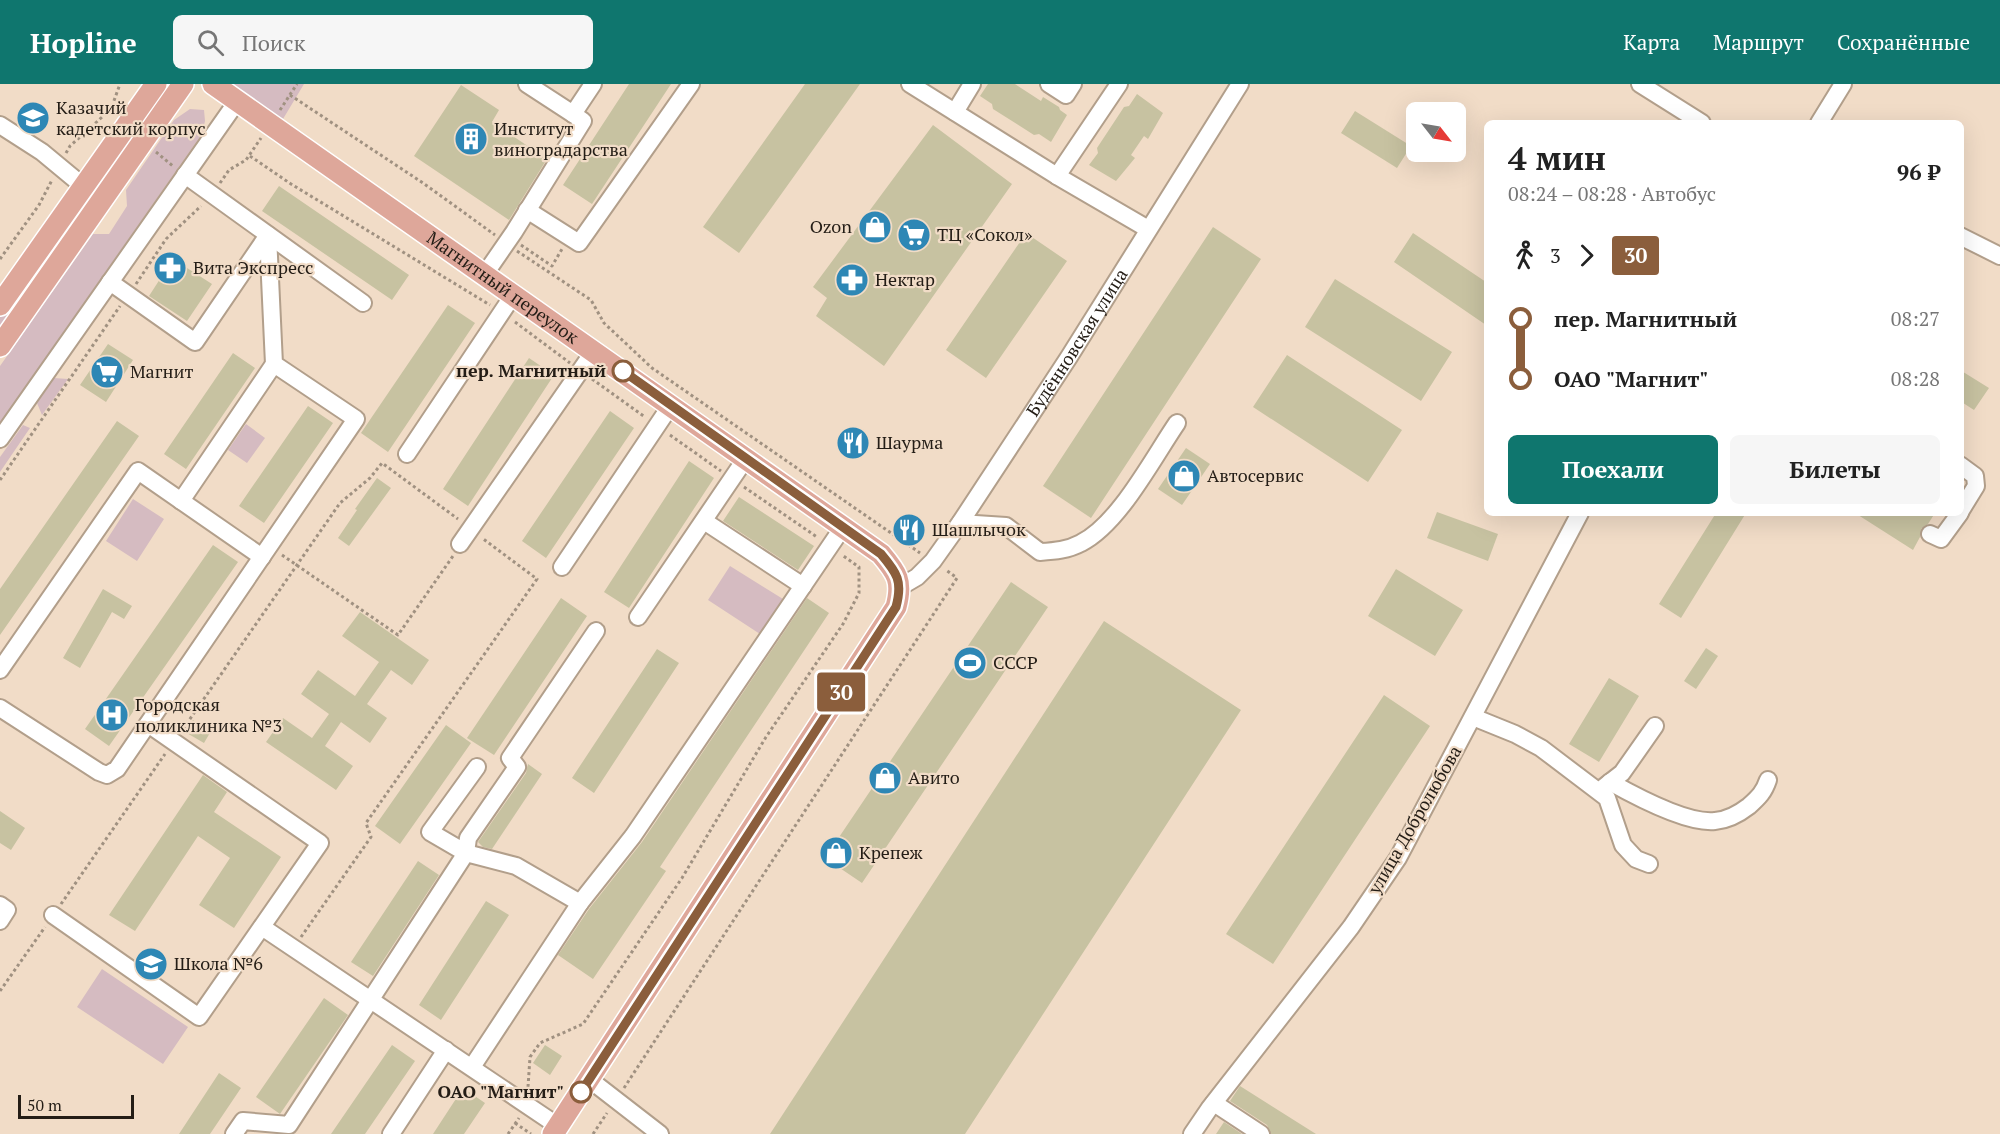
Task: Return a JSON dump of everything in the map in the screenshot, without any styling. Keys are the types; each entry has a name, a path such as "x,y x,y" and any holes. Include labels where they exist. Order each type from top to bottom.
{"main road":[{"path":"0,305 124,126 156,84"},
{"path":"0,346 183,84"},
{"name":"Магнитный переулок","path":"213,84 843,526 881,554 895,571 900,587"},
{"path":"556,1130 896,607 900,587"}],"street":[{"path":"485,274 583,121 527,84"},
{"path":"573,114 593,84"},
{"path":"528,210 579,243 691,84"},
{"path":"910,84 1057,176 1148,229"},
{"path":"955,112 972,84"},
{"path":"1049,84 1066,94 1073,84"},
{"path":"1057,176 1119,84"},
{"name":"Будённовская улица","path":"900,587 917,577 933,561 960,523 1069,357 1240,84"},
{"path":"1640,84 1697,120"},
{"path":"1821,120 1843,84"},
{"path":"0,439 238,100"},
{"path":"0,125 42,152 83,186"},
{"path":"184,176 363,303"},
{"path":"110,282 195,342 268,235"},
{"path":"181,501 274,364 268,235"},
{"path":"1964,238 2000,256"},
{"path":"407,454 514,294"},
{"path":"460,544 594,351"},
{"path":"0,708 107,775 117,769 356,419 274,364"},
{"path":"562,567 671,405"},
{"path":"960,523 1006,526 1040,552 1064,550 1083,543 1113,519 1177,423"},
{"path":"638,617 746,458"},
{"path":"1964,468 1975,476 1976,486 1964,506"},
{"path":"0,670 138,471 181,501 266,551"},
{"name":"улица Добролюбова","path":"1192,1134 1364,907 1398,858 1578,516"},
{"path":"1930,534 1941,539 1958,516"},
{"path":"704,520 803,586"},
{"path":"472,1067 580,903 633,836 843,526"},
{"path":"234,1134 243,1121 289,1125 466,854 468,838 517,767 510,758 596,631"},
{"path":"1473,717 1515,734 1604,787 1692,818 1715,821 1739,814 1763,794 1768,780"},
{"path":"53,915 199,1017 320,843 148,724"},
{"path":"1604,787 1622,773 1655,726"},
{"path":"477,767 430,832 466,854 516,866 580,903"},
{"path":"1604,787 1623,846 1636,859 1649,864"},
{"path":"0,905 7,910 0,921"},
{"path":"262,927 472,1067 527,1105 556,1130"},
{"path":"391,1134 446,1050"},
{"path":"589,1079 660,1134"},
{"path":"1214,1102 1261,1134"}],"path":[{"path":"111,109 120,84"},
{"path":"0,480 166,239 212,195 229,170 246,160 297,84"},
{"path":"106,113 124,126"},
{"path":"145,140 184,176"},
{"path":"249,156 341,216 502,312 657,426 860,567 859,593 843,624 766,737 682,878 583,1024 540,1043 530,1057 527,1105 508,1134"},
{"path":"510,238 552,266 570,238"},
{"path":"0,991 340,503 370,478 382,463 537,579 366,823 371,837 293,948"},
{"path":"266,551 297,565 398,635 460,544"},
{"path":"515,1123 531,1134"}],"shaded area":[{"path":"229,84 304,84 283,119"},
{"path":"190,109 204,110 205,121 202,134 0,423 0,366 93,234 109,234 127,206 126,190 174,120"},
{"path":"113,157 118,161 0,330 0,317"},
{"path":"54,378 68,379 42,415 37,403"},
{"path":"246,424 265,438 247,463 228,450"},
{"path":"23,425 30,428 0,472 0,457"},
{"path":"133,499 164,519 137,561 106,541"},
{"path":"730,566 783,599 760,634 708,600"},
{"path":"102,969 188,1027 163,1064 77,1007"}],"building":[{"name":"Институт виноградарства","path":"629,84 671,84 592,204 563,185"},
{"path":"805,84 860,84 739,253 703,227"},
{"path":"988,84 1015,84 1041,101 1043,97 1059,107 1067,115 1051,142 1039,134 1034,135 993,109 992,104 980,96"},
{"name":"Институт виноградарства","path":"461,85 499,110 492,122 547,159 509,220 414,156"},
{"path":"1137,94 1163,113 1148,139 1144,136 1131,155 1135,158 1116,181 1089,165 1098,153 1097,148 1124,107 1129,106"},
{"path":"1355,111 1406,143 1406,154 1397,168 1341,133"},
{"name":"ТЦ «Сокол»","path":"933,125 1012,184 884,366 816,316 827,298 813,287"},
{"path":"279,186 409,275 392,300 262,211"},
{"path":"1213,227 1261,259 1091,518 1043,486"},
{"path":"1026,233 1067,261 986,378 946,350"},
{"path":"1413,233 1484,281 1484,324 1394,262"},
{"path":"173,259 212,284 187,321 149,296"},
{"path":"1335,279 1452,352 1421,401 1305,327"},
{"path":"448,305 475,323 388,452 361,433"},
{"name":"Магнит","path":"108,344 133,360 106,402 80,385"},
{"path":"233,353 255,368 186,469 164,454"},
{"path":"1287,355 1402,430 1368,482 1253,407"},
{"path":"529,358 554,375 468,506 443,489"},
{"path":"1964,372 1989,388 1974,410 1964,404"},
{"path":"308,406 333,423 264,523 239,506"},
{"path":"610,411 634,428 546,558 522,541"},
{"path":"117,421 139,436 0,635 0,589"},
{"name":"Автосервис","path":"1186,448 1210,464 1182,505 1158,489"},
{"path":"689,461 714,478 629,608 604,592"},
{"path":"377,478 391,488 349,546 338,538"},
{"path":"739,497 814,546 798,570 723,521"},
{"path":"1437,512 1498,534 1488,561 1427,538"},
{"path":"1714,516 1744,516 1681,618 1659,604"},
{"path":"1860,516 1933,516 1921,529 1920,537 1913,550"},
{"path":"213,545 238,562 109,746 85,729"},
{"path":"1396,569 1463,610 1435,656 1368,616"},
{"path":"1011,582 1048,607 862,883 825,858"},
{"path":"103,589 132,606 124,619 112,612 80,668 63,658"},
{"path":"561,598 587,616 494,755 467,738"},
{"path":"807,598 829,613 660,867 666,871 593,979 558,955 589,909 642,842"},
{"path":"360,612 429,660 412,685 391,670 367,704 387,718 370,743 341,722 325,746 353,766 336,790 266,742 283,718 312,738 329,714 301,694 318,670 355,696 379,662 342,636"},
{"path":"1104,621 1241,710 965,1134 770,1134"},
{"path":"1706,648 1718,656 1696,689 1684,681"},
{"path":"657,649 679,663 594,793 572,778"},
{"path":"1609,678 1639,696 1599,762 1569,744"},
{"path":"1384,695 1430,726 1273,964 1226,934"},
{"path":"193,720 211,731 204,743 185,732"},
{"path":"446,725 471,743 400,844 375,826"},
{"path":"528,764 542,774 492,849 483,847 478,842 526,773"},
{"path":"203,775 227,792 214,812 281,857 234,928 199,905 230,858 198,836 135,931 109,915"},
{"path":"0,811 25,828 11,850 0,843"},
{"path":"418,861 439,875 373,976 351,962"},
{"path":"486,901 509,915 441,1020 419,1005"},
{"path":"324,998 348,1015 280,1114 256,1097"},
{"path":"392,1045 415,1061 365,1134 331,1134"},
{"path":"545,1045 562,1056 550,1075 533,1063"},
{"path":"219,1073 241,1088 210,1134 179,1134"},
{"path":"1240,1086 1316,1134 1271,1134 1267,1125 1230,1101"},
{"path":"463,1088 485,1103 464,1134 433,1134"},
{"path":"1224,1122 1242,1134 1216,1134"}],"bus line":[{"name":"30","path":"581,1092 896,607 900,593 895,571 881,554 623,371"}],"place":[{"name":"Казачий кадетский корпус","path":"33,118"},
{"name":"Институт виноградарства","path":"471,139"},
{"name":"Ozon","path":"875,227"},
{"name":"ТЦ «Сокол»","path":"914,235"},
{"name":"Вита Экспресс","path":"170,268"},
{"name":"Нектар","path":"852,280"},
{"name":"пер. Магнитный","path":"623,371"},
{"name":"Магнит","path":"107,372"},
{"name":"Шаурма","path":"853,443"},
{"name":"Автосервис","path":"1184,476"},
{"name":"Шашлычок","path":"909,530"},
{"name":"СССР","path":"970,663"},
{"name":"Городская поликлиника №3","path":"112,715"},
{"name":"Авито","path":"885,778"},
{"name":"Крепеж","path":"836,853"},
{"name":"Школа №6","path":"151,964"},
{"name":"ОАО \"Магнит\"","path":"581,1092"}]}
